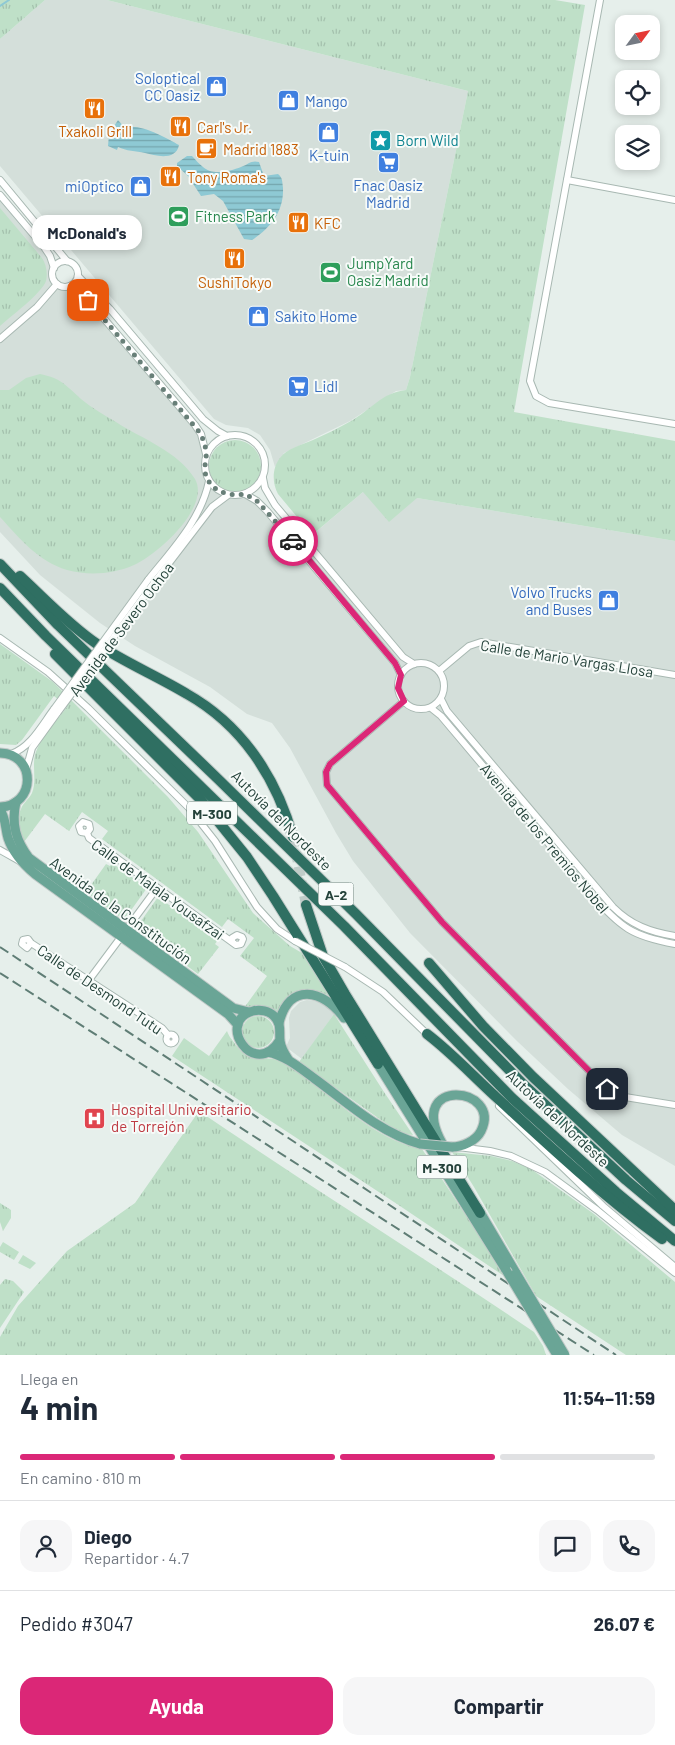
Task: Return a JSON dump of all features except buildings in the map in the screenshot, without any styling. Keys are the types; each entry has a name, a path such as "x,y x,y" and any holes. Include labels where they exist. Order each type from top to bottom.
{"highway":[{"path":"0,558 65,618 96,643 123,660 211,708 233,728 265,770 287,815 293,837"},
{"name":"Autovía del Nordeste","path":"0,564 58,625 218,778 356,914 524,1085 626,1180 675,1221"},
{"name":"Autovía del Nordeste","path":"0,588 46,636 344,926 512,1098 616,1192 675,1242"},
{"name":"M-300","path":"0,598 200,799 246,857 273,896 378,1064"},
{"name":"M-300","path":"306,905 323,956 480,1213"},
{"path":"429,962 483,1026 533,1077 675,1210"},
{"path":"427,1034 448,1050 494,1095 568,1162 645,1226 675,1248"}],"main road":[{"path":"0,753 11,754 21,762 28,778 24,794 16,802 0,809"},
{"name":"Avenida de la Constitución","path":"16,802 14,826 21,845 29,858 228,1014 238,1025"},
{"name":"Avenida de la Constitución","path":"0,809 4,816 8,838 23,864 233,1008 249,1012"},
{"path":"279,1023 283,1011 289,1002 301,995 314,995 327,1000 338,1010 378,1064"},
{"path":"280,1040 268,1052 252,1053 244,1049 239,1042 237,1034 240,1020 249,1012 258,1010 266,1011 274,1016 279,1023 281,1032 281,1049 288,1060"},
{"path":"268,1052 288,1060 393,1134 420,1144 453,1147 468,1143 475,1138 481,1132 484,1123 479,1105 472,1098 463,1094 447,1096 440,1101 435,1109 433,1124 480,1213"},
{"name":"M-300","path":"378,1064 557,1355"},
{"name":"M-300","path":"480,1213 565,1355"}],"street":[{"path":"600,0 530,381 536,396 549,403 675,424"},
{"path":"0,180 67,261 76,266 78,270 77,280 70,286 64,287 57,284 53,276 54,268 50,256 0,195"},
{"path":"568,180 675,200"},
{"path":"54,268 62,261 67,261"},
{"path":"78,276 110,309 202,419 227,436"},
{"path":"0,339 37,307 57,284"},
{"path":"70,286 88,300 195,425 201,434 206,454"},
{"path":"263,478 252,491 236,496 228,495 217,490 209,482 204,464 206,454 211,446 227,436 239,435 250,438 256,443 264,456 263,478 265,488 275,505 403,657 414,664"},
{"name":"Avenida de Severo Ochoa","path":"11,754 19,751 27,744 56,710 151,582 198,515 209,482"},
{"path":"245,494 257,501 267,512 395,663 401,675"},
{"name":"Avenida de Severo Ochoa","path":"151,582 212,507 228,495"},
{"path":"0,638 48,672 75,696 189,808 215,841 257,907 277,929 295,941 345,966 383,992 603,1206 675,1267"},
{"name":"Calle de Mario Vargas Llosa","path":"439,671 469,646 481,642 675,675"},
{"path":"414,664 427,664 439,671 445,685 441,699 431,708 416,709 404,701 398,688 401,675 406,668 414,664"},
{"name":"Avenida de los Premios Nobel","path":"441,699 447,711 613,907 634,924 647,930 675,936"},
{"path":"404,701 330,764 326,772 327,785 442,922 607,1089 625,1097 675,1105"},
{"name":"Avenida de los Premios Nobel","path":"431,708 441,716 612,917 628,930 644,938 675,944"},
{"name":"Avenida de Severo Ochoa","path":"26,770 32,748 56,710"},
{"name":"Calle de Malala Yousafzai","path":"86,833 89,838 227,940 232,941"},
{"path":"0,850 23,864"},
{"path":"90,980 157,888"},
{"name":"Calle de Desmond Tutu","path":"31,943 162,1028 168,1035"},
{"path":"453,1147 490,1151 511,1156 545,1172 597,1210 675,1273"}],"shaded area":[{"path":"45,0 107,0 468,91 406,390 396,391 350,421 284,453 275,467 270,450 260,435 248,428 226,425 214,419 0,166 0,39"},
{"path":"0,195 37,238 54,268 53,276 57,284 75,289 195,425 206,454 204,464 209,482 217,490 228,495 245,494 257,501 298,547 363,492 417,498 675,541 675,1166 622,1135 568,1089 518,1042 410,933 353,861 290,748 272,723 247,714 210,687 135,646 100,623 40,575 0,532"},
{"path":"307,1000 321,1002 334,1014 302,1059 286,1047 290,1038 289,1018 291,1011 300,1002"}],"green space":[{"path":"0,0 45,0 0,39"},
{"path":"107,0 555,0 585,5 514,412 675,441 675,541 417,498 389,522 363,492 312,535 278,494 274,480 275,466 283,455 291,449 346,424 390,394 406,390 468,91"},
{"path":"0,208 42,258 46,266 47,275 46,281 39,292 0,326"},
{"path":"40,374 58,380 94,408 159,446 188,469 195,479 198,490 189,516 168,541 144,560 126,568 101,573 67,570 38,555 0,517 0,390 9,390 26,378"},
{"path":"235,440 245,442 253,448 259,456 261,466 259,476 253,484 245,490 235,492 225,490 217,484 211,476 209,466 211,456 217,448 225,442"},
{"path":"0,644 53,682 168,797 198,832 253,913 290,946 302,953 331,997 317,991 297,992 287,1001 278,1014 263,1006 244,1008 267,976 240,956 254,938 228,919 222,927 102,839 108,831 82,812 69,831 45,814 24,842 18,817 33,788 35,755 44,737 67,707 54,696 22,740 16,745 0,744"},
{"path":"112,863 147,888 124,920 86,892 106,864 110,866"},
{"path":"158,897 218,940 215,944 219,947 198,974 136,928"},
{"path":"334,1014 413,1135 405,1134 388,1125 299,1062"},
{"path":"258,1016 264,1017 269,1021 273,1026 273,1038 269,1043 264,1047 258,1048 252,1047 247,1043 243,1038 242,1032 243,1026 247,1021 252,1017"},
{"path":"227,1031 235,1044 248,1057 278,1060 301,1075 350,1113 385,1136 403,1144 422,1149 504,1276 172,1056 184,1038 209,1056"},
{"path":"199,1111 534,1332 543,1346 546,1355 0,1355 0,1337 18,1306 67,1251 135,1203"},
{"path":"452,1152 491,1156 512,1161 531,1169 594,1214 675,1282 675,1355 626,1355 536,1296"},
{"path":"0,1203 11,1210 11,1218 3,1231 0,1222"},
{"path":"3,1242 19,1252 14,1260 0,1252"},
{"path":"23,1255 36,1263 30,1269 18,1263"},
{"path":"5,1279 13,1281 24,1292 0,1328 0,1285"}],"water":[{"path":"118,120 125,128 137,127 145,129 179,145 177,150 170,155 160,156 118,147 117,150 108,146 109,134"},
{"path":"187,156 192,156 207,170 217,172 241,167 252,162 259,162 264,176 278,174 282,180 283,197 278,212 270,225 252,240 244,239 223,201 214,194 201,196 188,176 177,166 177,163"}],"waterway":[{"path":"0,6 9,0"}],"tunnel":[{"path":"293,837 306,905"}],"railway":[{"path":"0,947 616,1355"},
{"path":"0,973 594,1355"}],"way so far":[{"path":"88,300 201,434 205,444 205,473 209,482 217,490 228,495 245,494 257,501 293,541"}],"place":[{"name":"Soloptical CC Oasiz","path":"216,87"},
{"name":"Mango","path":"289,101"},
{"name":"Txakoli Grill","path":"95,108"},
{"name":"Carl's Jr.","path":"181,127"},
{"name":"K-tuin","path":"329,132"},
{"name":"Born Wild","path":"380,140"},
{"name":"Madrid 1883","path":"207,149"},
{"name":"Fnac Oasiz Madrid","path":"388,162"},
{"name":"Tony Roma's","path":"171,177"},
{"name":"miOptico","path":"140,186"},
{"name":"Fitness Park","path":"179,216"},
{"name":"KFC","path":"298,223"},
{"name":"SushiTokyo","path":"235,259"},
{"name":"JumpYard Oasiz Madrid","path":"331,272"},
{"name":"McDonald's","path":"88,300"},
{"name":"Sakito Home","path":"259,316"},
{"name":"Lidl","path":"298,386"},
{"name":"Volvo Trucks and Buses","path":"608,601"},
{"name":"Hospital Universitario de Torrejón","path":"95,1118"}],"route":[{"path":"293,541 395,663 401,675 398,681 398,688 404,701 330,764 326,772 327,785 442,922 607,1089"}]}
